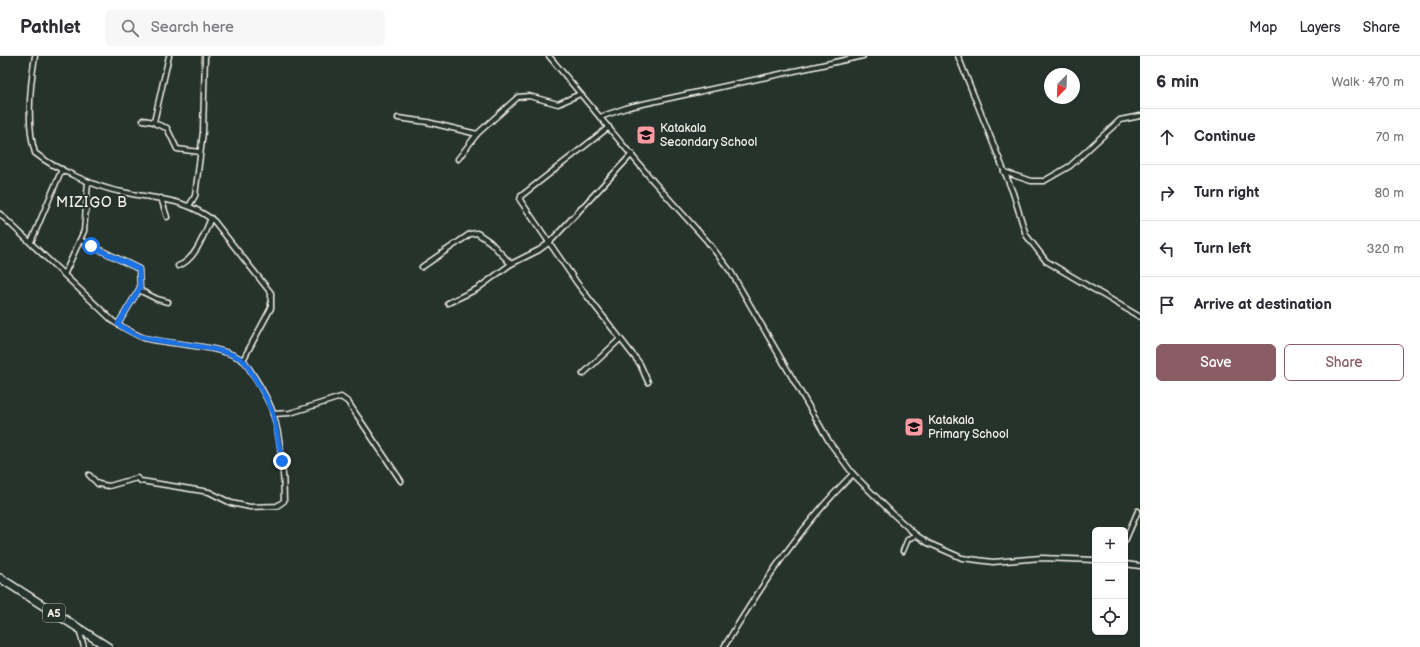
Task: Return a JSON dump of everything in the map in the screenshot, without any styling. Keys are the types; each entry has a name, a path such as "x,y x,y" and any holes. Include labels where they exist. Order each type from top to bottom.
{"main road":[{"name":"A5","path":"0,578 108,647"}],"street":[{"path":"35,56 30,87 33,148 35,154 88,182 120,192 161,198 189,206 211,218 263,280 272,293 271,308 244,360"},
{"path":"154,122 169,56"},
{"path":"189,206 195,196 200,152 205,56"},
{"path":"549,56 608,127 706,240 731,272 830,443 853,474 916,535 928,544 976,561 993,562 1041,558 1092,560"},
{"path":"600,117 629,107 863,56"},
{"path":"958,56 1004,172 1026,235 1042,257 1073,278 1140,317"},
{"path":"458,159 477,134 518,97 529,96 558,104 580,94"},
{"path":"1004,172 1031,181 1044,181 1070,166 1120,120 1140,116"},
{"path":"398,118 427,122 477,134"},
{"path":"143,120 154,122 167,128 177,149 200,152"},
{"path":"608,127 520,198 577,283 640,364 648,382"},
{"path":"448,303 477,289 511,264 539,250 550,242 632,154"},
{"path":"31,242 62,169"},
{"path":"65,273 84,231 88,182"},
{"path":"161,198 167,217"},
{"path":"0,214 118,324 144,338 217,351 244,360 266,398 273,414 284,473 284,501 277,506 250,507 231,503 209,492 141,481 136,478 109,486 98,484 90,475"},
{"path":"178,266 186,263 194,252 211,218"},
{"path":"422,267 470,234 477,233 490,242 511,264"},
{"path":"80,240 139,269 141,282 139,290 118,324"},
{"path":"139,290 157,299 168,302"},
{"path":"583,374 620,339"},
{"path":"273,414 290,413 341,397 348,402 401,481"},
{"path":"724,647 748,608 805,527 835,492 853,474"},
{"path":"1128,535 1138,511"},
{"path":"903,551 908,539 916,535"},
{"path":"1128,564 1140,566"},
{"path":"79,629 84,647"}],"place":[{"name":"Katakala Secondary School","path":"646,135"},
{"name":"Katakala Primary School","path":"914,427"}],"district":[{"name":"MIZIGO B","path":"92,202"}],"route":[{"path":"91,246 139,269 141,282 140,288 118,324 144,338 217,351 231,355 245,362 266,398 273,414 282,461"}]}
